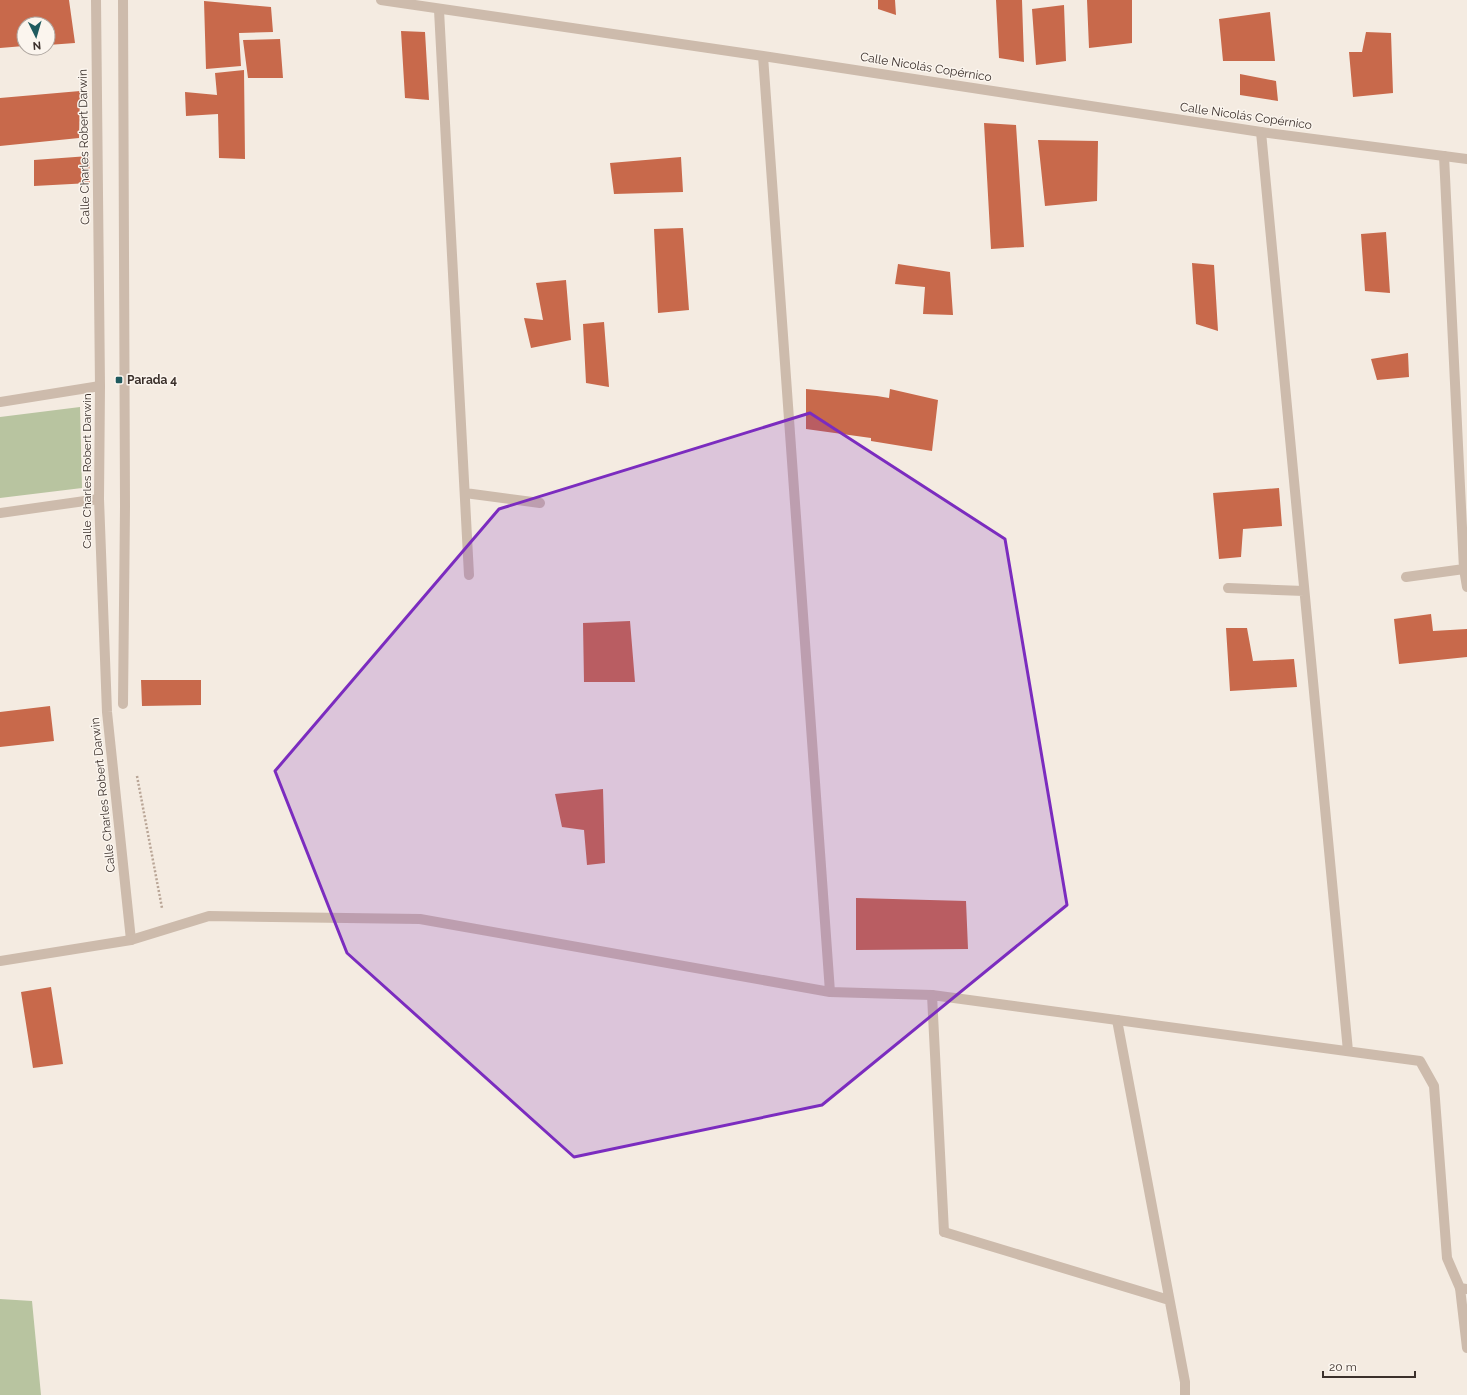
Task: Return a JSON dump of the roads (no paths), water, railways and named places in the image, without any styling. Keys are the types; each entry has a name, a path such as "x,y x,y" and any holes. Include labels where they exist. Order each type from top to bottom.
{"street":[{"name":"Calle Charles Robert Darwin","path":"96,0 100,386 98,499 107,712 131,940"},
{"path":"123,704 125,514 124,0"},
{"name":"Calle Nicolás Copérnico","path":"381,0 439,10 763,56 1261,132 1467,159"},
{"path":"439,10 469,575"},
{"path":"763,56 830,992"},
{"path":"1261,132 1348,1051"},
{"path":"1444,156 1464,569 1467,587"},
{"path":"0,402 100,386"},
{"path":"465,493 540,503"},
{"path":"0,513 98,499"},
{"path":"1406,577 1464,569"},
{"path":"1228,588 1304,591"},
{"path":"0,961 131,940 209,916 420,920 830,992 932,995 1420,1061 1434,1086 1447,1258 1464,1289 1467,1348"},
{"path":"932,995 944,1232 1169,1300"},
{"path":"1117,1020 1185,1382 1185,1395"}],"place":[{"name":"Parada 4","path":"119,380"}]}
